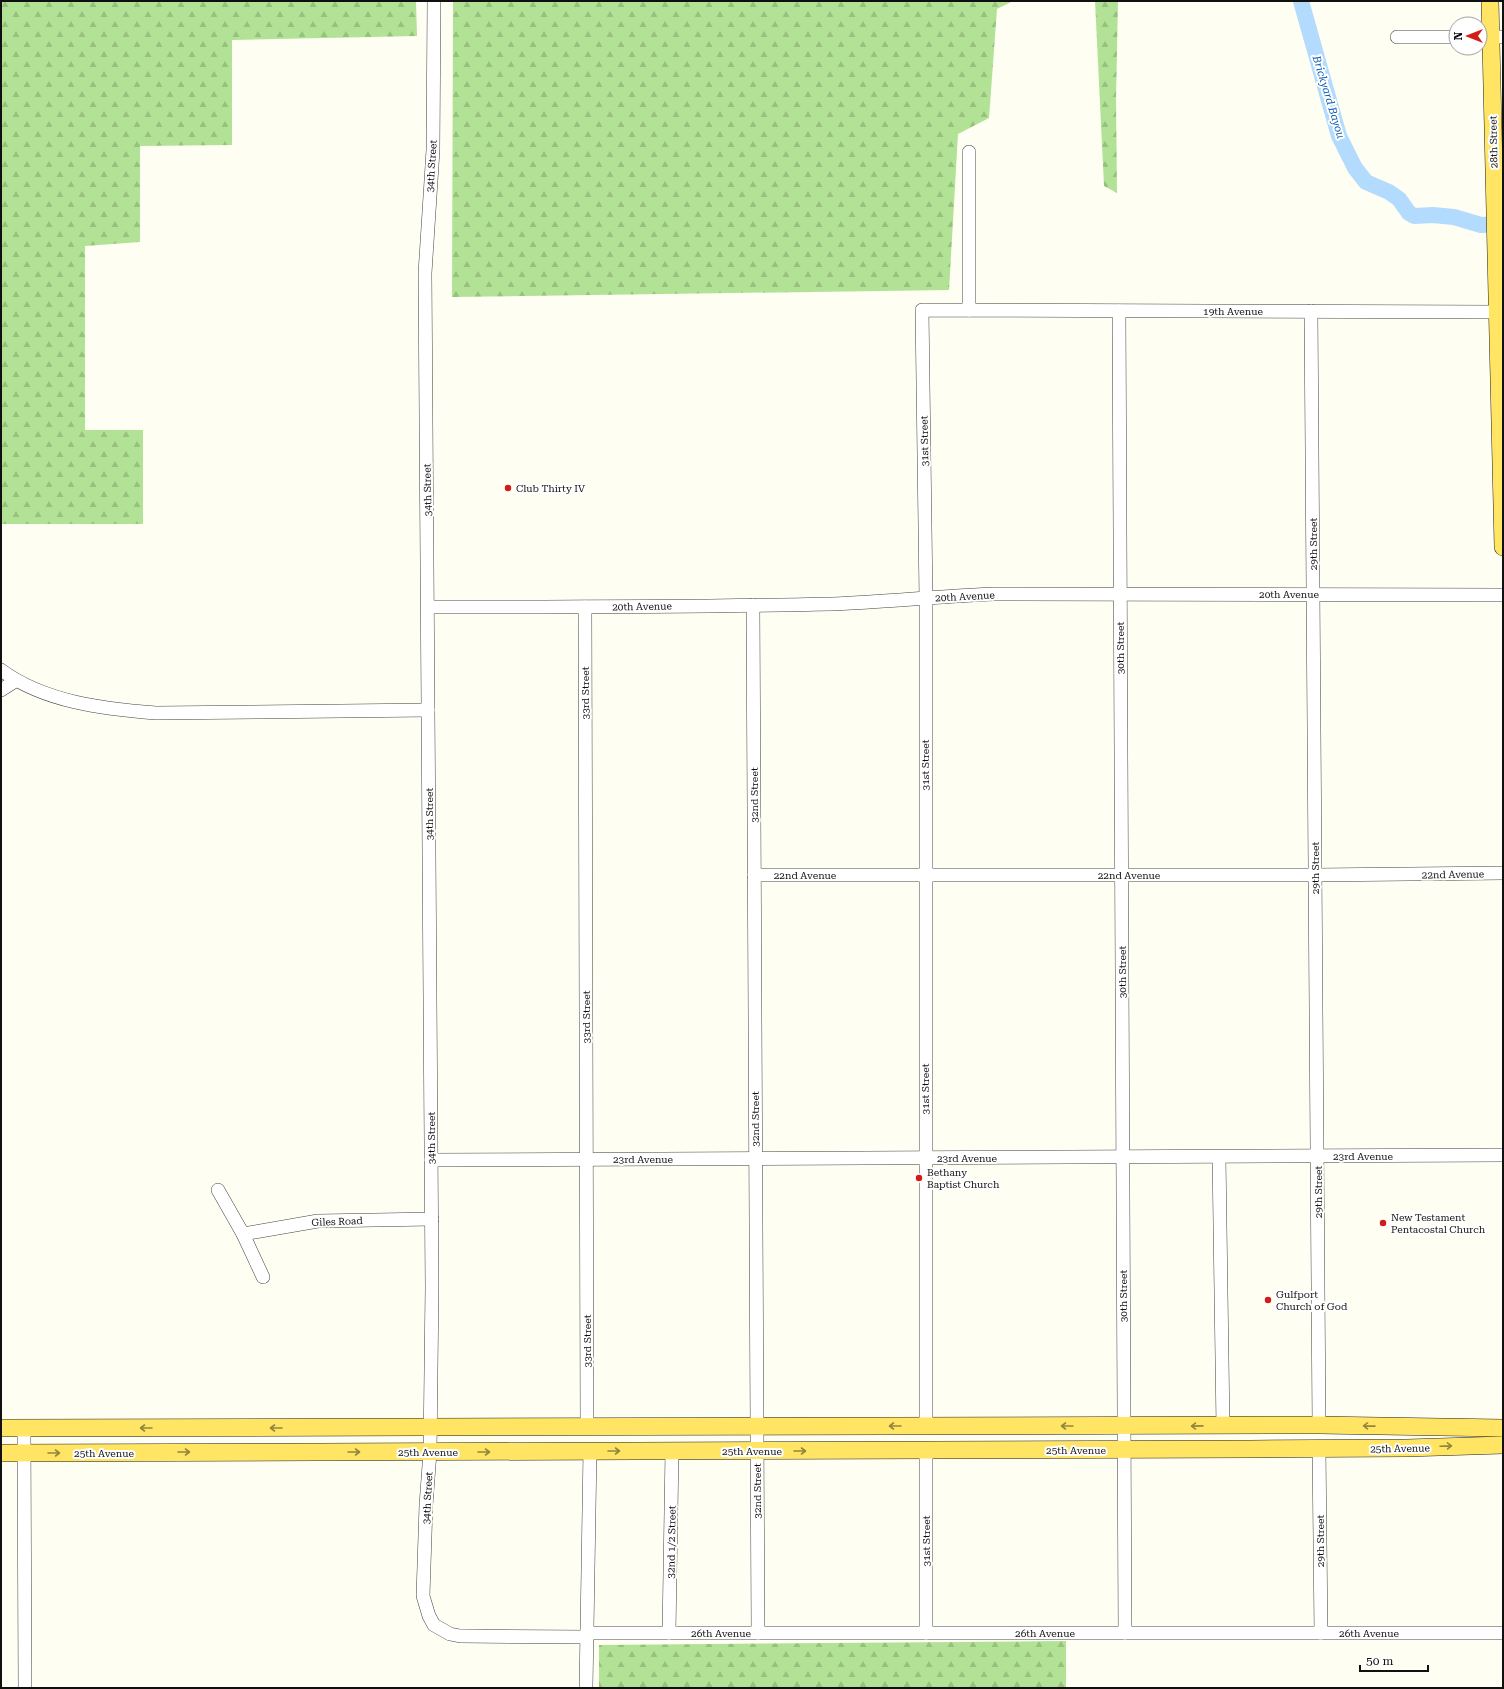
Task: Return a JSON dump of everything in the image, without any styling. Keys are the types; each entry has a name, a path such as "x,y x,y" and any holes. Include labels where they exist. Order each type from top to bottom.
{"main road":[{"name":"28th Street","path":"1490,1 1497,199 1495,246 1503,547"},
{"name":"25th Avenue","path":"1,1428 1319,1425 1503,1428"},
{"name":"25th Avenue","path":"1,1453 1319,1449 1503,1445"}],"street":[{"name":"34th Street","path":"434,1 433,150 425,273 432,1219 430,1452 426,1505 424,1596 429,1616 434,1625"},
{"path":"1397,37 1448,37"},
{"path":"969,152 969,310"},
{"name":"31st Street","path":"926,1426 926,598 922,310 969,310"},
{"name":"19th Avenue","path":"969,310 1497,312"},
{"name":"30th Street","path":"1119,311 1125,1633"},
{"name":"29th Street","path":"1311,311 1319,1425"},
{"name":"20th Avenue","path":"428,607 585,607 848,603 994,594 1503,595"},
{"name":"32nd Street","path":"753,605 758,1633"},
{"name":"33rd Street","path":"585,607 587,1427"},
{"path":"1,670 15,681 77,703 95,707 156,713 428,710"},
{"path":"1,690 15,681"},
{"name":"22nd Avenue","path":"754,875 1315,875 1503,873"},
{"name":"23rd Avenue","path":"431,1160 1503,1155"},
{"path":"1219,1156 1223,1426"},
{"path":"218,1190 243,1234 264,1277"},
{"name":"Giles Road","path":"243,1234 318,1221 432,1219"},
{"path":"24,1428 25,1688"},
{"name":"29th Street","path":"1319,1449 1321,1633"},
{"name":"31st Street","path":"926,1450 926,1633"},
{"path":"586,1688 590,1451"},
{"name":"32nd 1/2 Street","path":"669,1633 672,1451"},
{"name":"26th Avenue","path":"434,1625 450,1634 460,1636 669,1633 1503,1633"}],"green space":[{"path":"1,1 416,1 417,36 232,40 232,145 140,146 140,242 85,246 85,430 143,430 143,524 1,524"},
{"path":"453,1 1013,1 997,9 989,118 958,134 949,290 452,297"},
{"path":"1095,1 1118,1 1116,99 1117,193 1104,186"},
{"path":"1066,1641 1066,1688 599,1688 599,1645"}],"waterway":[{"name":"Brickyard Bayou","path":"1301,1 1339,136 1355,168 1366,182 1389,192 1399,199 1409,213 1414,216 1433,215 1454,217 1481,225 1503,224"}],"place":[{"name":"Club Thirty IV","path":"508,488"},
{"name":"Bethany Baptist Church","path":"919,1178"},
{"name":"New Testament Pentacostal Church","path":"1383,1223"},
{"name":"Gulfport Church of God","path":"1268,1300"}]}
